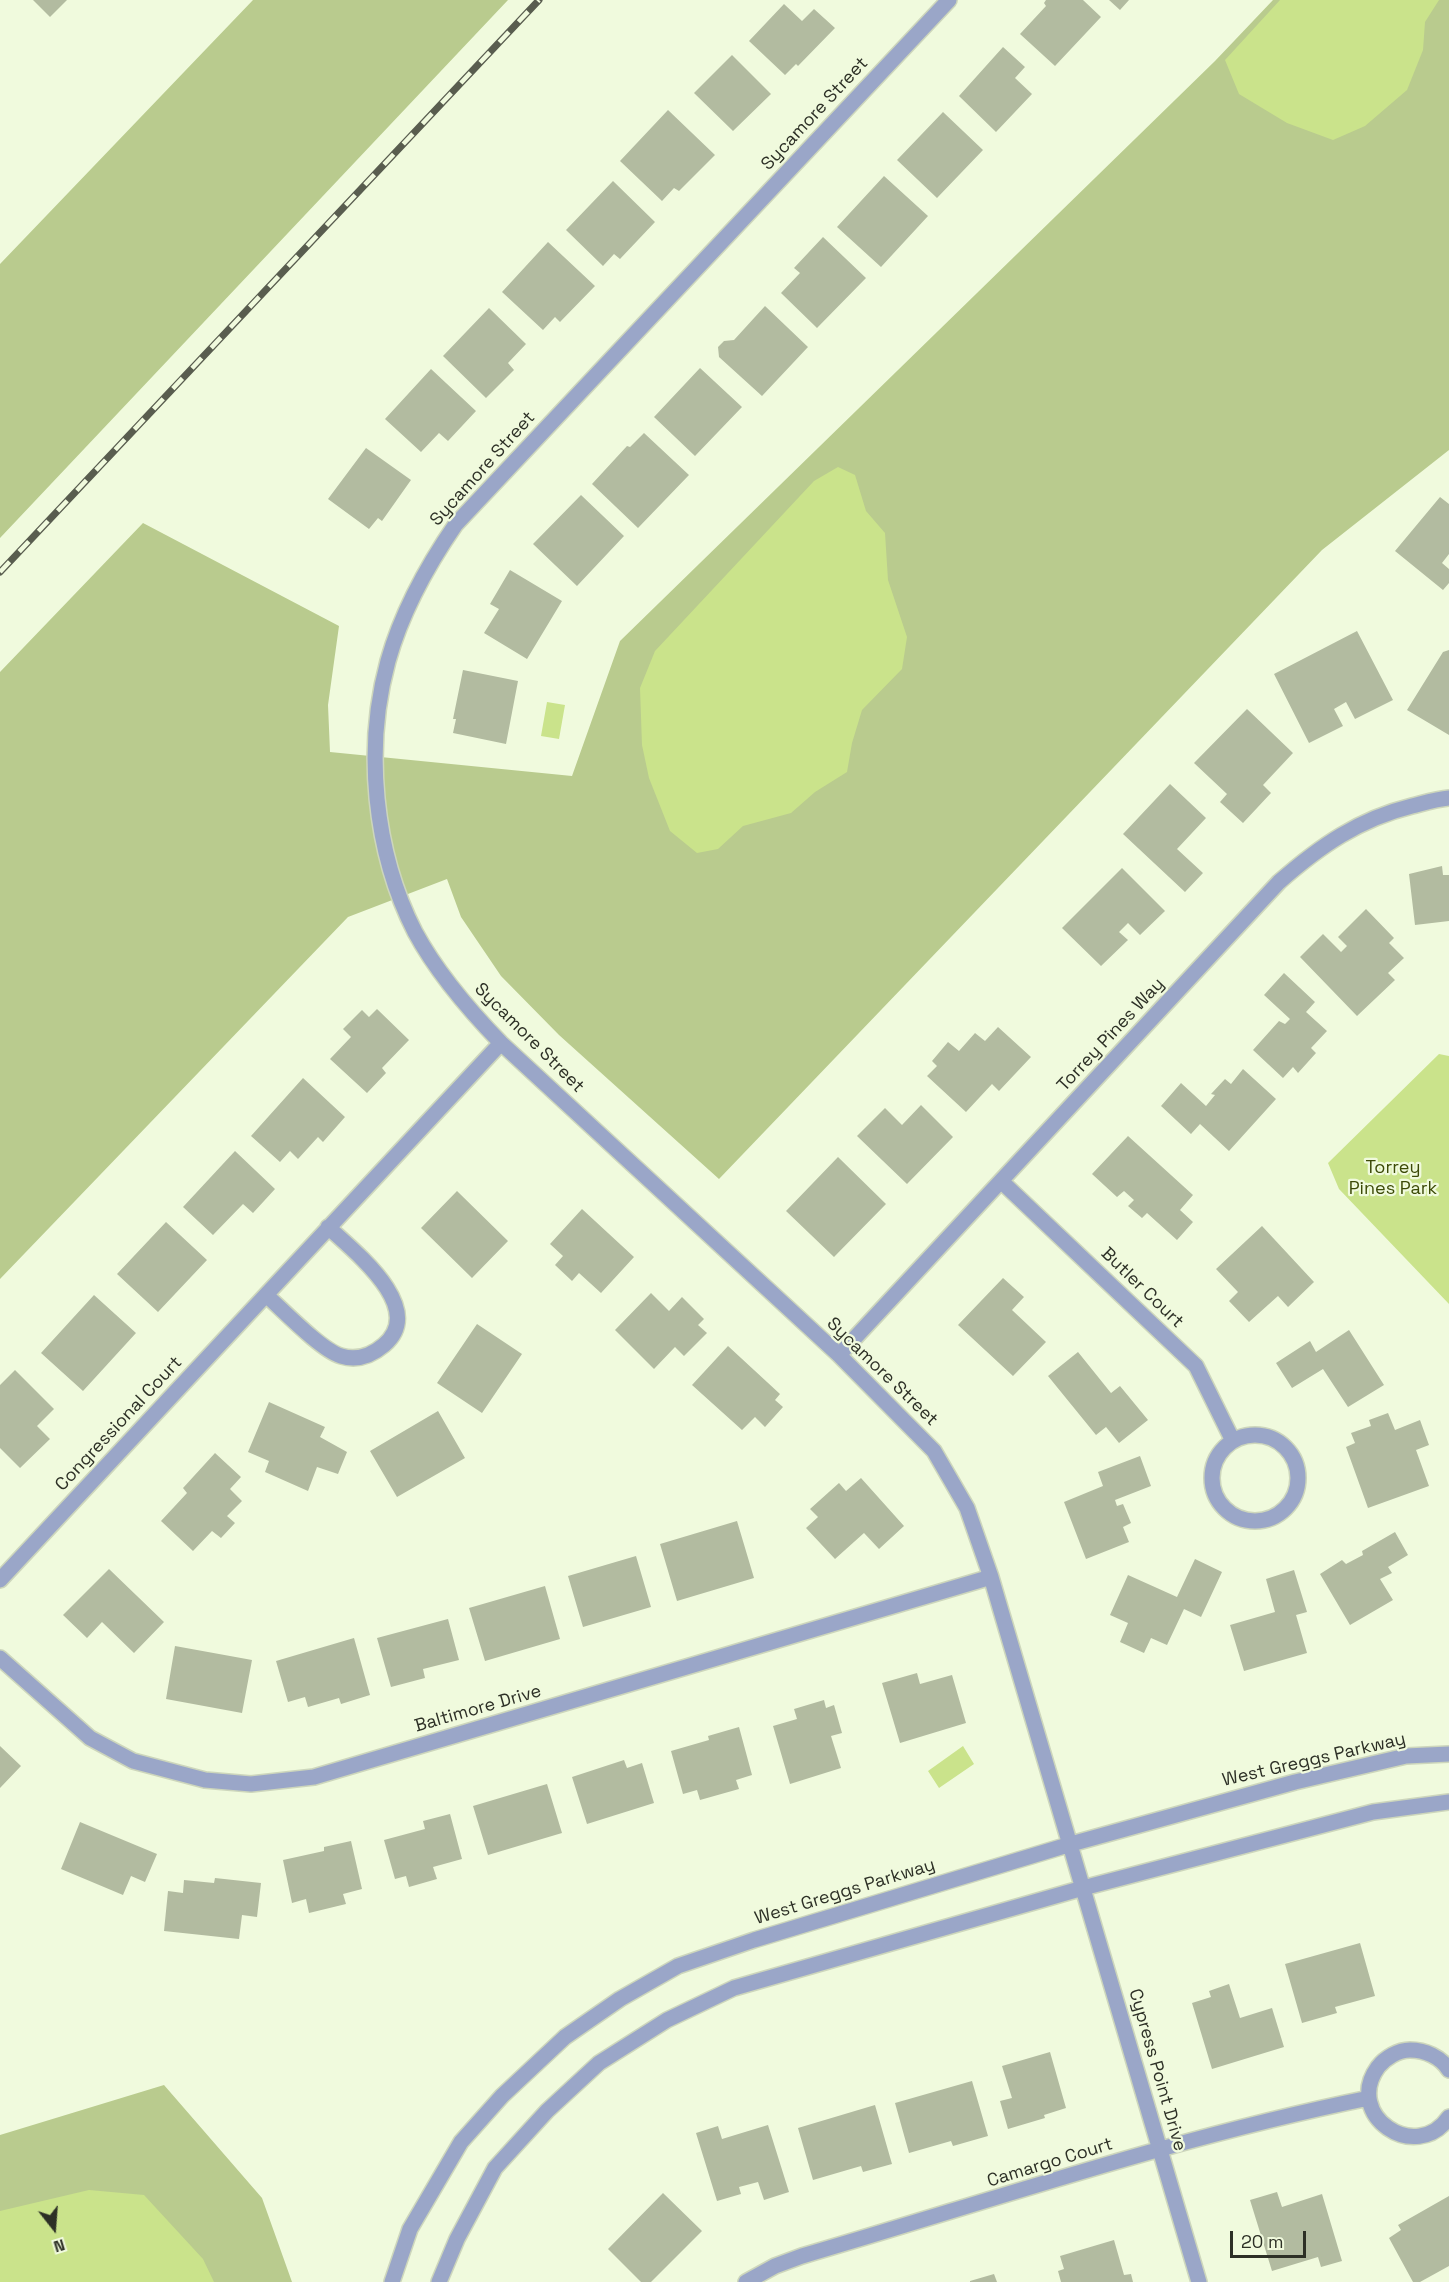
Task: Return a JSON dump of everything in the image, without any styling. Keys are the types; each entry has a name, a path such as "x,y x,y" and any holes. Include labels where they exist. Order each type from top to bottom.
{"street":[{"name":"Sycamore Street","path":"950,0 456,524 429,564 402,622 388,662 379,708 376,778 384,844 398,890 416,933 464,1005 501,1043 839,1355 934,1451 967,1508 991,1577 1077,1868"},
{"name":"Torrey Pines Way","path":"839,1355 1279,882 1313,852 1357,825 1385,813 1449,798"},
{"name":"Congressional Court","path":"0,1580 501,1043"},
{"name":"Butler Court","path":"1001,1181 1196,1366 1233,1441"},
{"path":"266,1295 324,1346 340,1356 358,1359 376,1352 388,1341 397,1324 395,1302 386,1286 328,1227"},
{"path":"1250,1434 1264,1435 1278,1440 1288,1449 1296,1462 1299,1476 1297,1490 1290,1503 1280,1513 1260,1520 1239,1518 1227,1511 1218,1500 1212,1486 1212,1472 1216,1459 1233,1441 1250,1434"},
{"name":"Baltimore Drive","path":"0,1658 90,1738 133,1761 205,1780 252,1784 314,1777 991,1577"},
{"name":"West Greggs Parkway","path":"392,2282 410,2229 461,2142 502,2096 565,2037 620,1999 678,1966 753,1940 1071,1844 1295,1782 1406,1756 1449,1754"},
{"path":"439,2282 457,2239 495,2168 548,2111 599,2063 658,2026 734,1988 1083,1888 1373,1812 1449,1802"},
{"name":"Cypress Point Drive","path":"1077,1868 1199,2282"},
{"path":"1449,2070 1435,2056 1422,2051 1407,2050 1393,2054 1381,2063 1373,2074 1369,2098 1375,2116 1384,2127 1396,2134 1410,2137 1424,2135 1437,2129 1449,2117"},
{"name":"Camargo Court","path":"746,2282 775,2266 802,2256 1160,2150 1274,2118 1369,2098"}],"shaded area":[{"path":"253,0 508,0 0,538 0,264"},
{"path":"1273,0 1449,0 1449,450 1322,550 719,1179 559,1035 501,976 461,917 447,879 348,917 0,1279 0,672 143,523 339,626 328,705 330,752 572,776 620,641 1215,61"},
{"path":"1280,0 1439,0 1425,22 1423,50 1407,90 1365,126 1333,140 1287,123 1239,94 1225,60"},
{"path":"838,467 855,475 866,511 885,533 888,580 907,637 902,669 862,710 852,743 847,772 815,792 791,813 743,826 718,849 697,853 670,831 649,778 642,745 640,688 655,651 814,481"},
{"path":"547,702 565,705 559,739 541,736"},
{"name":"Torrey Pines Park","path":"1439,1054 1449,1056 1449,1304 1339,1189 1328,1163"},
{"path":"963,1746 974,1764 939,1788 928,1771"},
{"path":"164,2085 262,2198 292,2282 0,2282 0,2135"},
{"path":"89,2190 144,2195 203,2259 214,2282 0,2282 0,2211"}],"building":[{"path":"33,0 67,0 50,17"},
{"path":"1046,0 1083,0 1101,17 1055,66 1020,34 1046,6 1044,3"},
{"path":"1109,0 1129,0 1120,10"},
{"path":"784,4 802,21 814,9 835,28 798,66 796,64 785,75 749,41"},
{"path":"1003,47 1025,67 1015,78 1032,94 996,132 959,96"},
{"path":"732,55 771,94 733,131 694,93"},
{"path":"668,110 715,155 679,191 674,188 662,201 620,161"},
{"path":"943,112 983,150 937,198 897,160"},
{"path":"884,176 928,216 881,267 837,227"},
{"path":"613,181 655,222 620,259 614,254 603,266 566,230"},
{"path":"823,237 866,278 817,328 781,293 800,273 794,268"},
{"path":"548,242 595,286 560,322 555,317 543,330 502,292"},
{"path":"765,306 808,347 762,396 719,357 718,347 724,341 734,340"},
{"path":"489,308 526,344 508,363 514,370 486,398 443,356"},
{"path":"700,368 742,407 695,456 654,417"},
{"path":"431,369 476,411 448,441 439,433 421,452 385,419"},
{"path":"644,433 689,475 638,528 592,484 627,446 630,447"},
{"path":"366,448 411,480 382,521 378,518 369,529 328,499"},
{"path":"581,495 624,536 577,586 533,544"},
{"path":"1440,497 1449,504 1449,554 1442,563 1449,569 1449,583 1443,590 1395,551"},
{"path":"510,570 562,601 527,659 484,633 499,609 490,604"},
{"path":"1357,631 1393,700 1355,719 1346,702 1334,709 1343,726 1309,743 1274,674"},
{"path":"1449,650 1449,735 1407,710 1443,652"},
{"path":"463,670 518,681 506,744 453,733 456,719 453,719"},
{"path":"1247,709 1293,753 1263,785 1271,793 1243,823 1220,802 1227,794 1194,763"},
{"path":"1170,784 1206,818 1177,849 1203,873 1185,892 1123,834"},
{"path":"1442,866 1443,875 1449,875 1449,921 1415,925 1409,874"},
{"path":"1122,868 1165,911 1140,935 1128,923 1119,932 1128,940 1101,966 1062,928"},
{"path":"1366,909 1394,938 1389,943 1404,958 1388,973 1395,980 1357,1016 1300,957 1323,934 1341,952 1347,946 1338,937"},
{"path":"1284,973 1315,1002 1306,1012 1327,1031 1311,1048 1316,1053 1298,1073 1293,1067 1283,1078 1253,1050 1279,1021 1285,1024 1290,1019 1264,995"},
{"path":"377,1009 409,1040 382,1068 386,1073 367,1093 330,1059 351,1037 343,1029 362,1010 369,1017"},
{"path":"998,1027 1031,1057 999,1091 992,1084 966,1112 927,1076 937,1066 932,1061 948,1042 959,1051 975,1033 985,1041"},
{"path":"1243,1069 1276,1099 1229,1151 1200,1124 1191,1134 1161,1106 1181,1083 1206,1106 1215,1095 1211,1094 1225,1079 1231,1084"},
{"path":"303,1078 345,1117 323,1142 318,1137 298,1159 290,1151 280,1162 251,1136"},
{"path":"921,1105 953,1137 907,1184 857,1136 885,1108 902,1125"},
{"path":"1128,1136 1193,1195 1180,1210 1193,1222 1177,1240 1147,1213 1142,1218 1128,1206 1134,1200 1124,1191 1117,1197 1092,1174"},
{"path":"235,1151 275,1189 253,1213 243,1204 213,1235 183,1207"},
{"path":"838,1157 886,1204 834,1257 786,1211"},
{"path":"457,1191 508,1241 472,1278 421,1228"},
{"path":"582,1209 634,1257 601,1293 579,1273 572,1281 555,1265 563,1256 550,1244"},
{"path":"166,1222 207,1260 158,1312 117,1274"},
{"path":"1262,1226 1314,1282 1288,1307 1278,1296 1249,1322 1229,1301 1238,1292 1216,1269"},
{"path":"1003,1278 1024,1297 1012,1310 1046,1342 1013,1376 958,1325"},
{"path":"651,1293 669,1311 682,1297 704,1319 698,1325 707,1333 684,1356 675,1347 654,1369 615,1330"},
{"path":"94,1295 136,1333 83,1391 41,1353"},
{"path":"477,1324 522,1354 482,1413 437,1383"},
{"path":"1349,1330 1384,1385 1348,1407 1323,1369 1292,1388 1276,1363 1310,1341 1316,1352"},
{"path":"728,1346 780,1394 775,1400 783,1407 765,1427 755,1417 742,1430 692,1385"},
{"path":"1078,1352 1111,1393 1120,1386 1148,1420 1119,1443 1106,1427 1096,1435 1048,1376"},
{"path":"15,1370 54,1409 37,1426 50,1439 20,1468 0,1448 0,1385"},
{"path":"269,1402 325,1427 320,1437 347,1452 338,1474 317,1467 308,1491 265,1472 269,1461 248,1452"},
{"path":"438,1411 465,1458 397,1497 370,1451"},
{"path":"1388,1413 1395,1430 1420,1420 1429,1445 1416,1450 1429,1486 1368,1508 1346,1447 1355,1443 1351,1433 1371,1426 1369,1420"},
{"path":"215,1453 241,1477 230,1489 242,1501 227,1516 235,1523 221,1538 212,1531 193,1551 161,1521 187,1493 183,1488"},
{"path":"1140,1456 1151,1486 1115,1500 1117,1506 1123,1504 1131,1523 1123,1527 1129,1542 1086,1559 1064,1502 1103,1486 1098,1472"},
{"path":"861,1478 904,1526 879,1549 864,1533 835,1559 806,1528 818,1517 810,1509 839,1483 846,1491"},
{"path":"737,1521 754,1578 677,1601 660,1544"},
{"path":"1395,1532 1408,1555 1388,1567 1392,1573 1380,1579 1393,1600 1350,1625 1320,1574 1342,1560 1346,1564 1363,1555 1362,1551"},
{"path":"636,1556 651,1607 583,1627 568,1576"},
{"path":"1195,1559 1222,1572 1201,1617 1184,1609 1167,1645 1151,1638 1144,1653 1120,1642 1128,1623 1110,1615 1128,1575 1177,1597"},
{"path":"109,1569 164,1622 134,1653 102,1622 87,1638 63,1615"},
{"path":"1294,1570 1307,1612 1296,1615 1307,1653 1244,1671 1230,1625 1275,1612 1266,1579"},
{"path":"545,1586 560,1639 485,1661 469,1608"},
{"path":"448,1619 459,1660 423,1669 425,1678 391,1687 377,1638"},
{"path":"354,1638 370,1695 341,1704 339,1698 308,1707 305,1697 288,1702 276,1661"},
{"path":"175,1646 252,1660 242,1713 166,1699"},
{"path":"917,1673 920,1684 952,1675 966,1723 900,1743 882,1683"},
{"path":"824,1700 826,1708 834,1705 842,1733 831,1736 841,1768 790,1784 773,1726 797,1719 794,1709"},
{"path":"739,1727 752,1775 736,1780 739,1789 700,1800 697,1790 683,1794 671,1751 709,1740 708,1736"},
{"path":"0,1746 21,1766 0,1788"},
{"path":"624,1760 627,1768 642,1763 654,1803 587,1824 572,1777"},
{"path":"547,1784 562,1833 488,1855 473,1806"},
{"path":"450,1814 462,1859 433,1867 437,1879 409,1887 406,1876 395,1879 384,1840 425,1829 423,1821"},
{"path":"80,1822 157,1854 145,1882 131,1876 123,1895 61,1869"},
{"path":"351,1841 362,1889 343,1894 346,1904 309,1913 306,1899 292,1903 283,1860 324,1851 324,1847"},
{"path":"215,1878 261,1883 257,1917 242,1915 239,1939 164,1931 168,1891 183,1893 184,1880 214,1883"},
{"path":"1360,1943 1375,1996 1335,2007 1337,2013 1302,2023 1285,1964"},
{"path":"1229,1984 1240,2018 1272,2008 1284,2047 1212,2069 1192,2003 1211,1997 1209,1991"},
{"path":"1050,2052 1066,2108 1044,2115 1045,2118 1008,2129 1000,2101 1012,2098 1002,2066"},
{"path":"972,2081 988,2136 953,2146 951,2141 909,2153 895,2103"},
{"path":"875,2105 892,2164 863,2172 861,2166 813,2180 798,2128"},
{"path":"768,2125 789,2192 764,2200 758,2182 739,2187 741,2194 717,2201 696,2133 718,2126 722,2139"},
{"path":"1277,2192 1282,2207 1322,2194 1342,2261 1321,2267 1318,2257 1272,2271 1250,2200"},
{"path":"663,2193 702,2231 651,2282 641,2282 608,2249"},
{"path":"1449,2196 1449,2266 1420,2282 1413,2282 1389,2238 1401,2230 1398,2225"},
{"path":"1114,2240 1124,2275 1131,2274 1133,2282 1061,2282 1058,2271 1064,2269 1060,2256"},
{"path":"994,2274 997,2282 970,2282 970,2281"}],"railway":[{"path":"0,572 539,0"}]}
